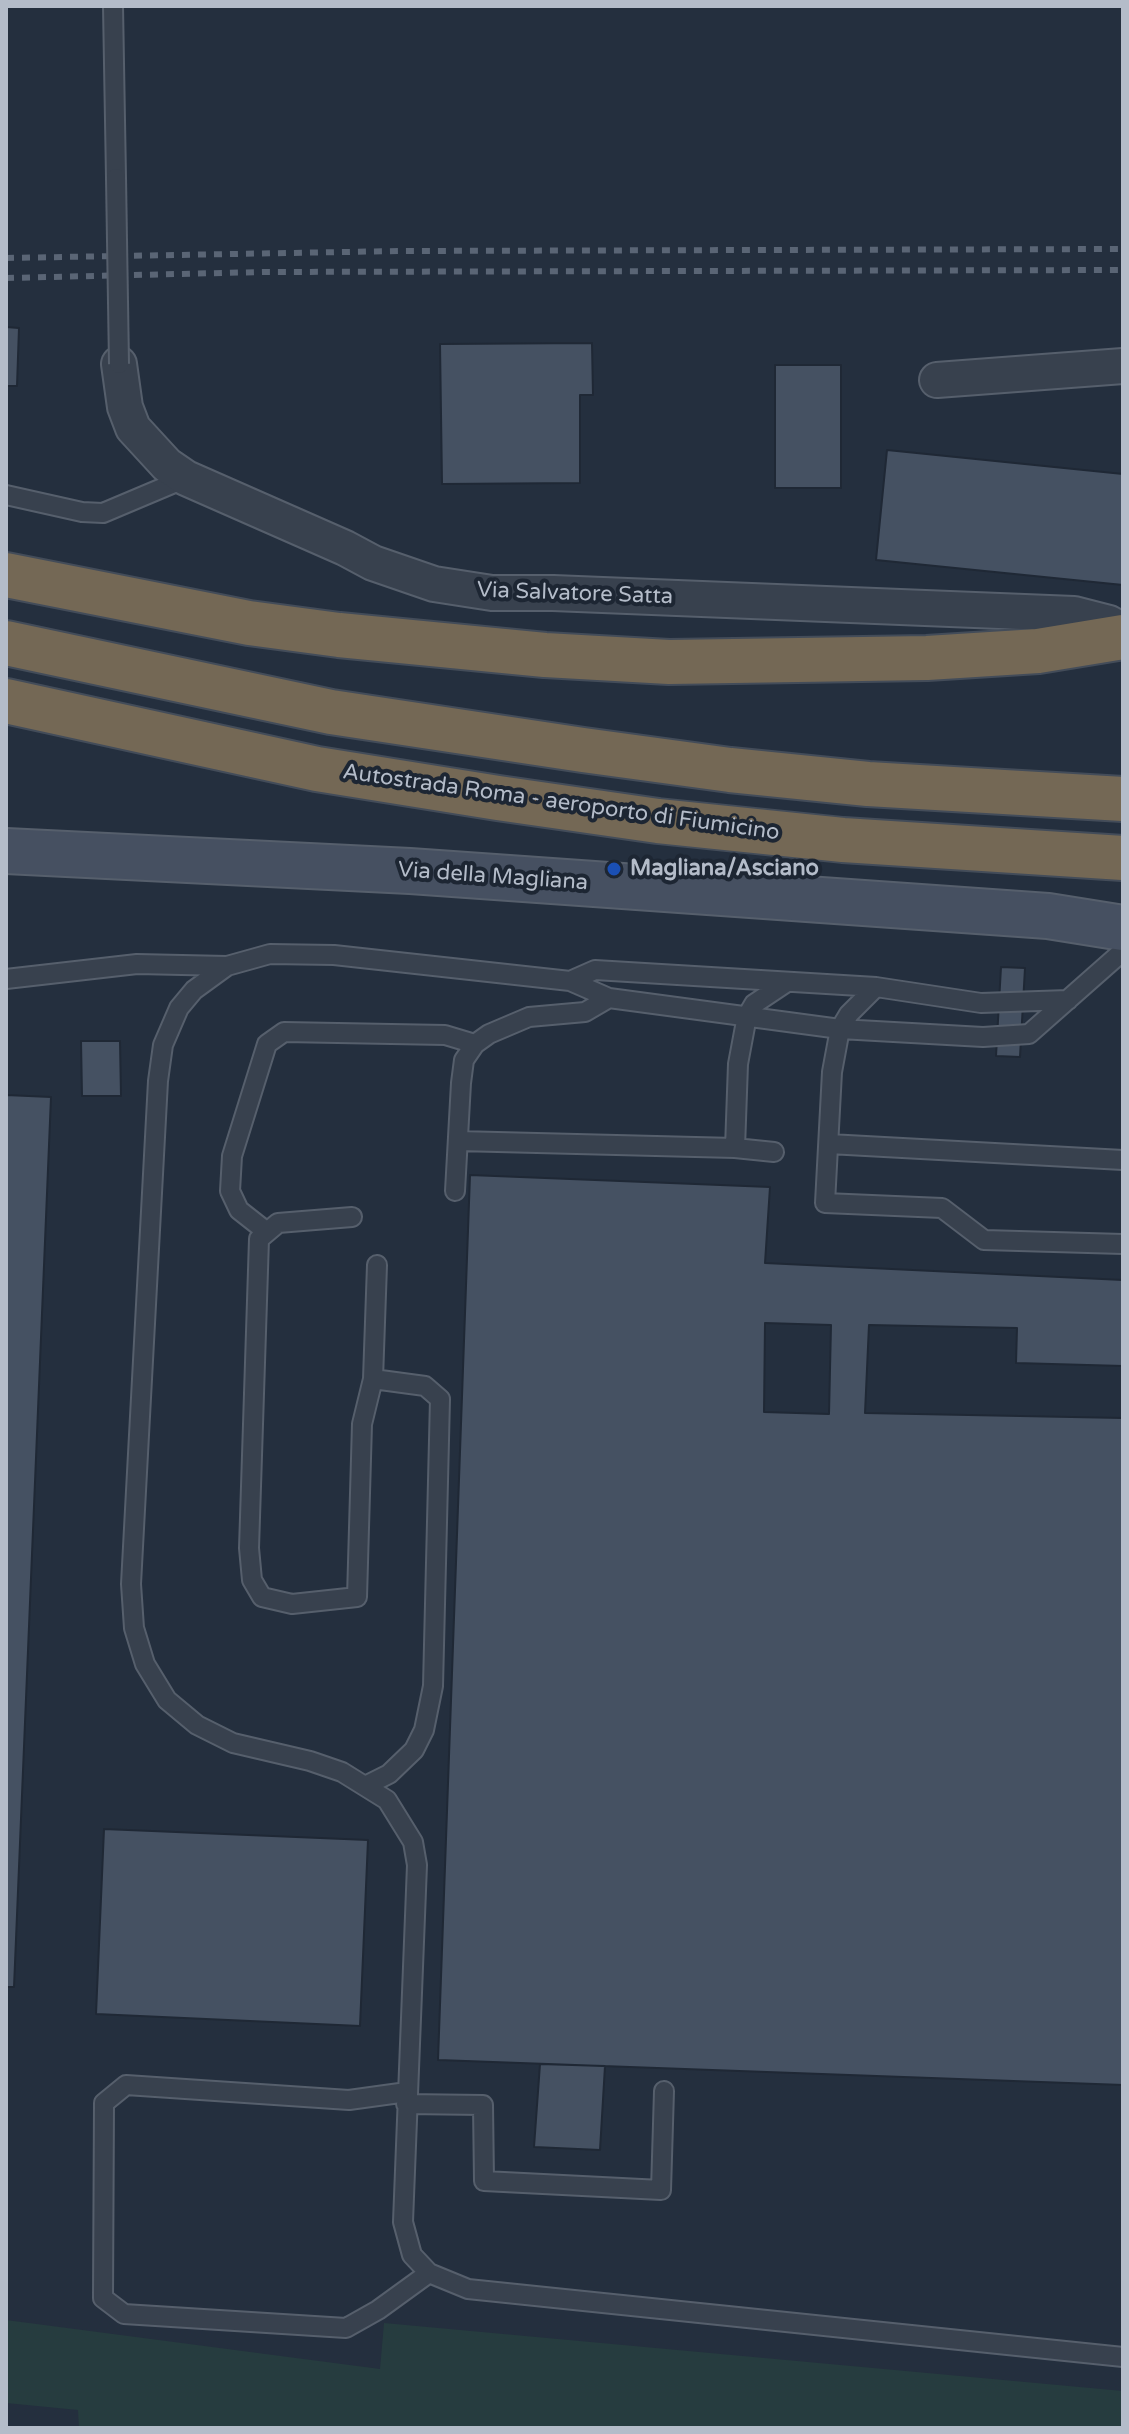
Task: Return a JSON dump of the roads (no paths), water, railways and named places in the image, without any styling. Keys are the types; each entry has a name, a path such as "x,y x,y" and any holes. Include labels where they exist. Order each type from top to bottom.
{"highway":[{"path":"6,575 249,623 339,635 515,652 669,662 927,658 1038,651 1123,637"},
{"path":"6,643 331,712 583,750 730,770 868,784 1123,799"},
{"name":"Autostrada Roma - aeroporto di Fiumicino","path":"6,701 317,769 658,821 843,840 1123,858"}],"main road":[{"name":"Via della Magliana","path":"6,851 410,871 1048,916 1123,928"}],"street":[{"name":"Via Salvatore Satta","path":"119,364 125,407 133,428 167,465 186,478 373,563 434,584 492,593 1074,614 1109,623 1123,631"},
{"path":"937,380 1123,366"}],"lane":[{"path":"113,6 119,364"},
{"path":"6,495 82,512 103,513 186,478"},
{"path":"6,979 137,964 227,966 270,954 334,955 570,981 609,998 840,1029 983,1037 1029,1034 1123,951"},
{"path":"227,966 194,990 179,1008 163,1045 158,1081 131,1584 134,1628 145,1664 167,1700 197,1725 233,1743 310,1761 367,1785 387,1800 413,1842 417,1865 403,2222 412,2255 429,2273 468,2289 1123,2357"},
{"path":"570,981 595,970 876,987 981,1003 1068,1000"},
{"path":"735,1148 738,1064 747,1016 754,1004 787,982"},
{"path":"876,987 849,1014 840,1029 832,1072 825,1203 942,1208 984,1240 1123,1244"},
{"path":"455,1191 464,1060 475,1044 489,1034 529,1017 585,1012 609,998"},
{"path":"267,1232 239,1210 230,1191 232,1156 267,1044 284,1032 445,1035 475,1044"},
{"path":"458,1141 735,1148 774,1152"},
{"path":"829,1144 1123,1160"},
{"path":"352,1217 278,1223 259,1239 249,1548 252,1580 262,1597 292,1604 357,1597 362,1424 373,1379 377,1265"},
{"path":"367,1785 389,1774 414,1750 424,1730 433,1686 440,1399 425,1386 373,1379"},
{"path":"429,2273 378,2310 346,2328 124,2314 103,2298 104,2103 126,2085 349,2100 407,2098 483,2105 484,2181 661,2190 664,2091"}],"railway":[{"path":"6,258 401,251 1123,249"},
{"path":"6,278 264,272 1123,270"}],"place":[{"name":"Magliana/Asciano","path":"614,869"}]}
